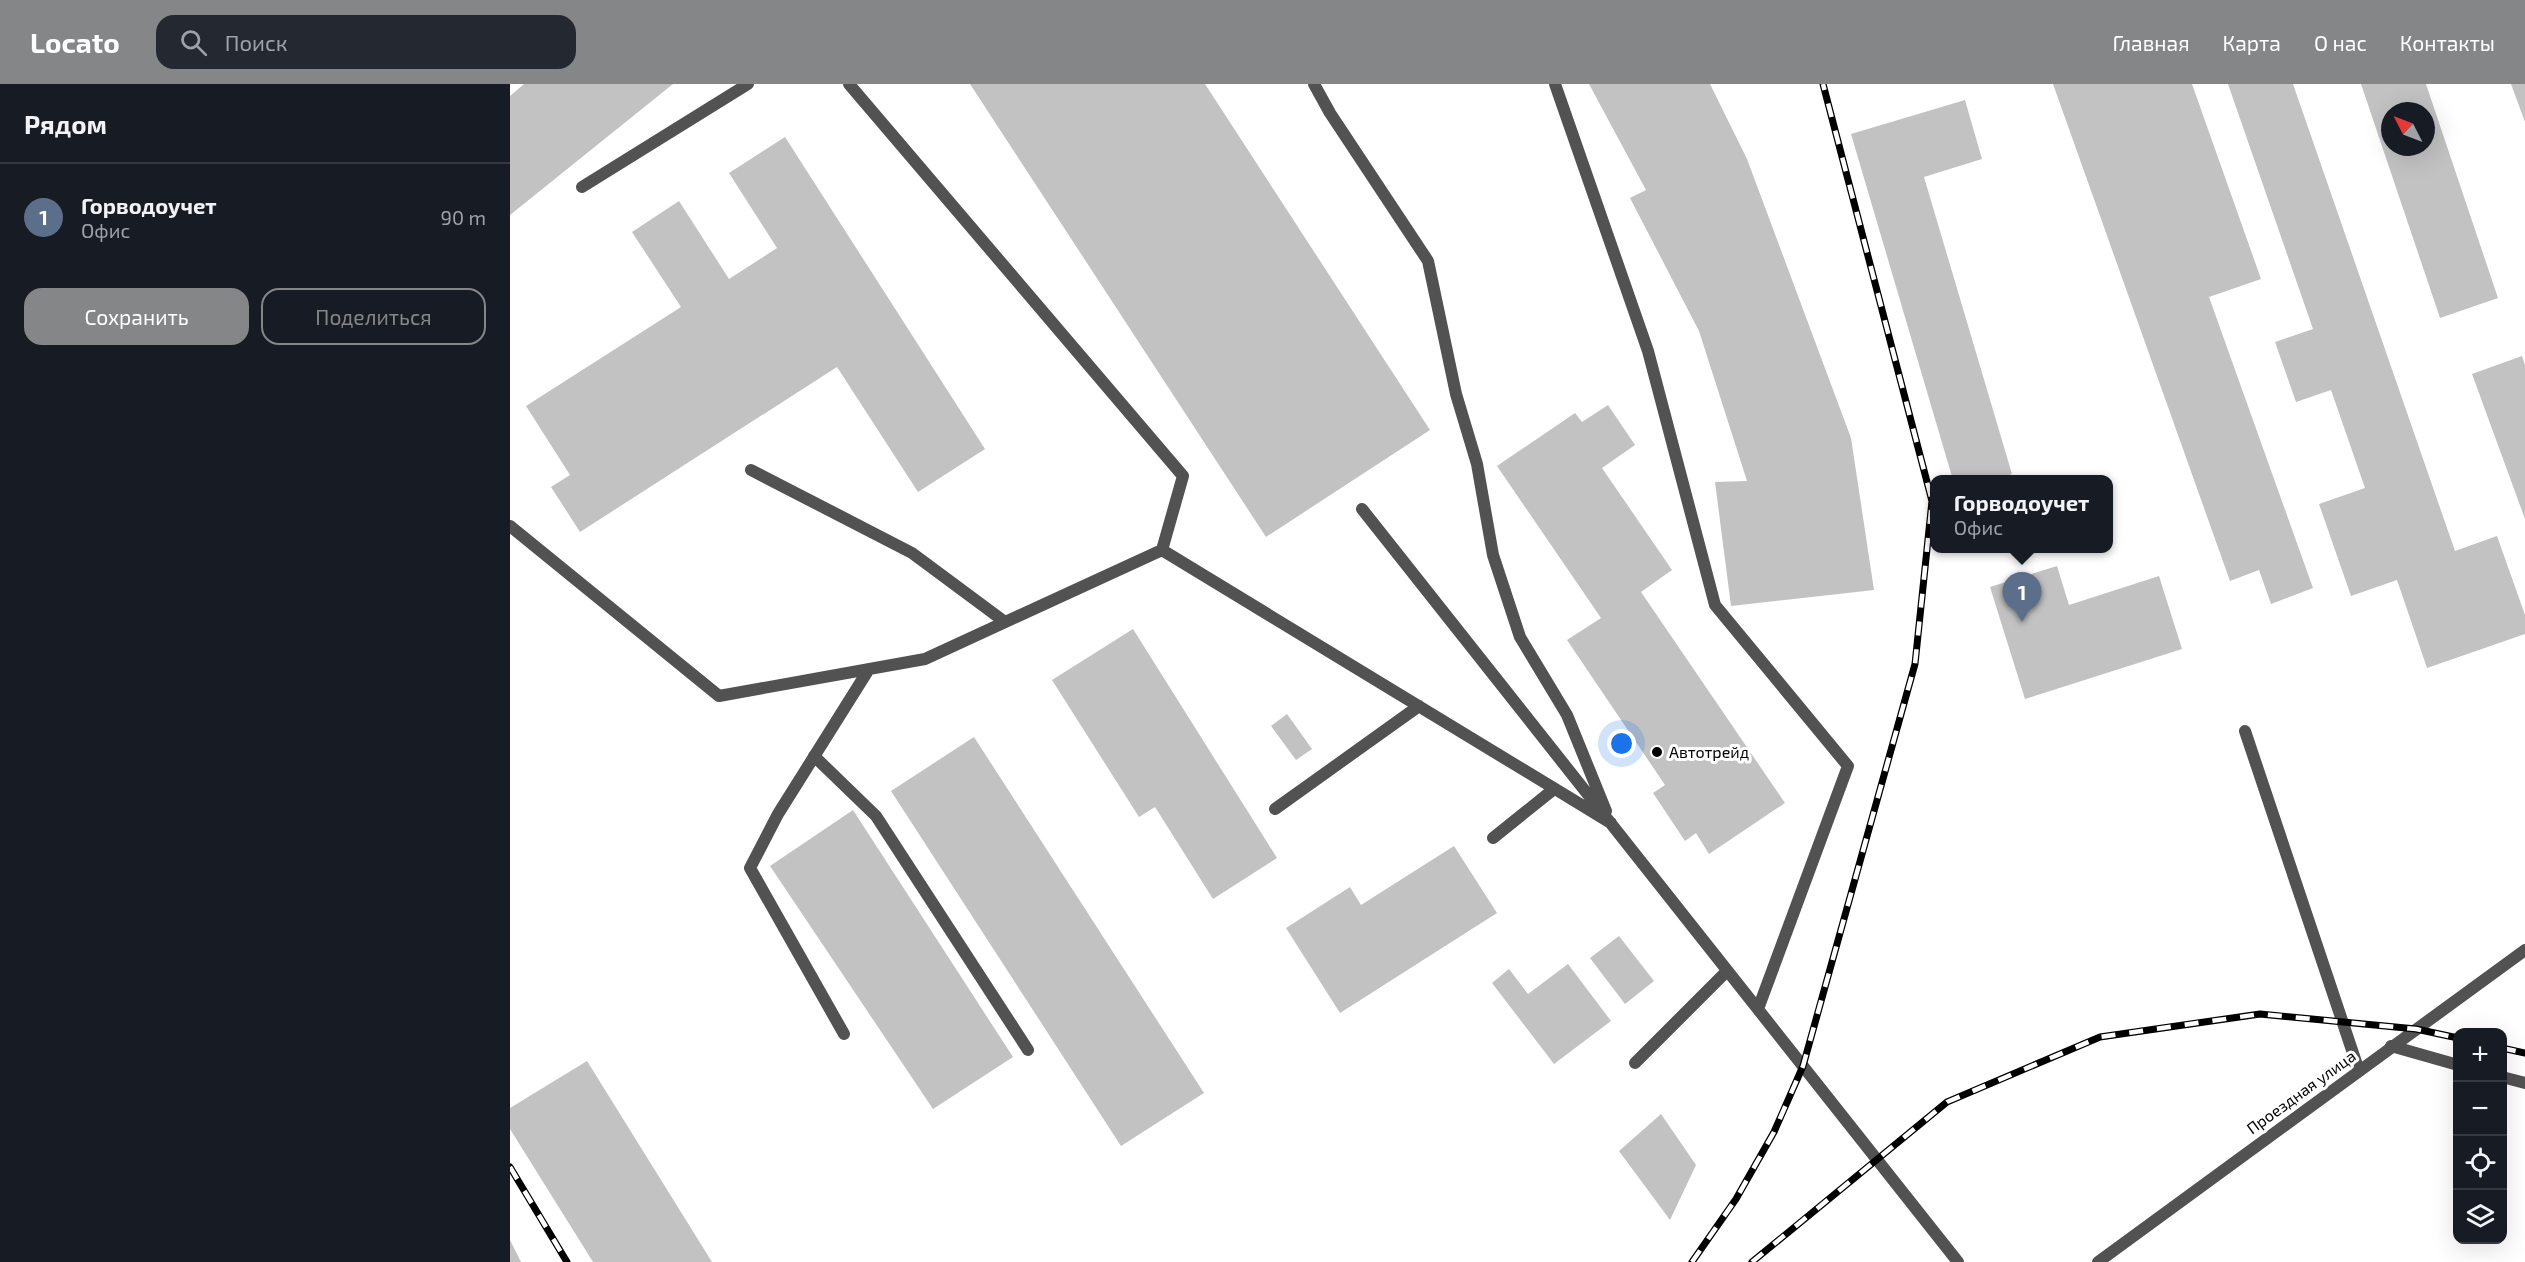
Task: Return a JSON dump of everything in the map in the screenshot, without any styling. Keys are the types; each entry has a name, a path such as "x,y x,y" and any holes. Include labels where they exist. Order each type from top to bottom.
{"street":[{"path":"582,187 748,84"},
{"path":"510,526 719,696 925,659 1162,550 1183,476 849,84"},
{"path":"1314,84 1330,114 1428,261 1456,394 1478,464 1493,555 1520,637 1568,715 1611,824"},
{"path":"1555,84 1648,351 1715,605 1848,766 1758,1009"},
{"path":"751,470 912,553 1005,622"},
{"path":"1362,509 1958,1262"},
{"path":"1162,550 1611,824"},
{"path":"844,1034 750,868 777,814 869,669"},
{"path":"1275,809 1419,706"},
{"path":"2245,731 2359,1071"},
{"path":"814,756 876,816 1028,1050"},
{"path":"1493,838 1554,789"},
{"name":"Проездная улица","path":"2098,1262 2525,950"},
{"path":"1635,1063 1728,971"},
{"path":"2391,1046 2453,1064"},
{"path":"2507,1078 2525,1083"}],"building":[{"path":"524,84 673,84 510,215 510,96"},
{"path":"970,84 1205,84 1430,430 1266,537"},
{"path":"1589,84 1710,84 1747,159 1851,438 1874,590 1731,606 1715,482 1747,481 1699,331 1630,198 1646,190"},
{"path":"2053,84 2192,84 2261,279 2209,297 2313,588 2271,604 2259,570 2230,581"},
{"path":"2228,84 2293,84 2455,551 2497,536 2525,615 2525,634 2427,668 2397,580 2351,596 2319,504 2365,488 2331,390 2296,402 2275,342 2313,329"},
{"path":"2361,84 2426,84 2432,102 2381,102 2381,143"},
{"path":"2511,84 2525,84 2525,122"},
{"path":"1965,100 1982,159 1924,177 2012,474 1952,475 1851,134"},
{"path":"2435,111 2498,298 2440,318 2385,156 2435,156"},
{"path":"785,137 985,449 918,492 837,367 580,532 551,487 570,475 526,406 681,307 632,232 679,201 729,279 777,248 729,173"},
{"path":"2522,356 2525,365 2525,519 2472,374"},
{"path":"1608,405 1635,445 1602,468 1672,570 1641,592 1785,803 1709,854 1696,833 1685,841 1653,793 1665,785 1567,640 1601,618 1497,466 1575,413 1582,422"},
{"path":"2057,566 2069,605 2159,576 2182,649 2025,699 1990,587"},
{"path":"1133,629 1277,858 1213,899 1155,807 1139,817 1052,680"},
{"path":"1287,714 1312,749 1296,760 1271,726"},
{"path":"974,737 1204,1093 1121,1146 891,791"},
{"path":"853,810 1013,1057 933,1109 770,866"},
{"path":"1454,846 1497,913 1340,1013 1286,928 1350,887 1361,905"},
{"path":"1619,936 1654,981 1625,1004 1590,958"},
{"path":"1568,964 1611,1021 1554,1064 1492,983 1509,969 1528,994"},
{"path":"587,1061 712,1262 593,1262 510,1129 510,1108"},
{"path":"1661,1114 1696,1165 1670,1220 1619,1151"},
{"path":"510,1240 521,1262 510,1262"}],"railway":[{"path":"1823,84 1930,493"},
{"path":"1692,1262 1736,1199 1774,1132 1803,1066 1915,664 1930,520"},
{"path":"1752,1262 1947,1102 2100,1037 2260,1014 2416,1029 2453,1037"},
{"path":"2507,1049 2525,1053"},
{"path":"510,1167 567,1262"}],"place":[{"name":"Горводоучет","path":"2022,622"},
{"name":"Автотрейд","path":"1657,752"}]}
